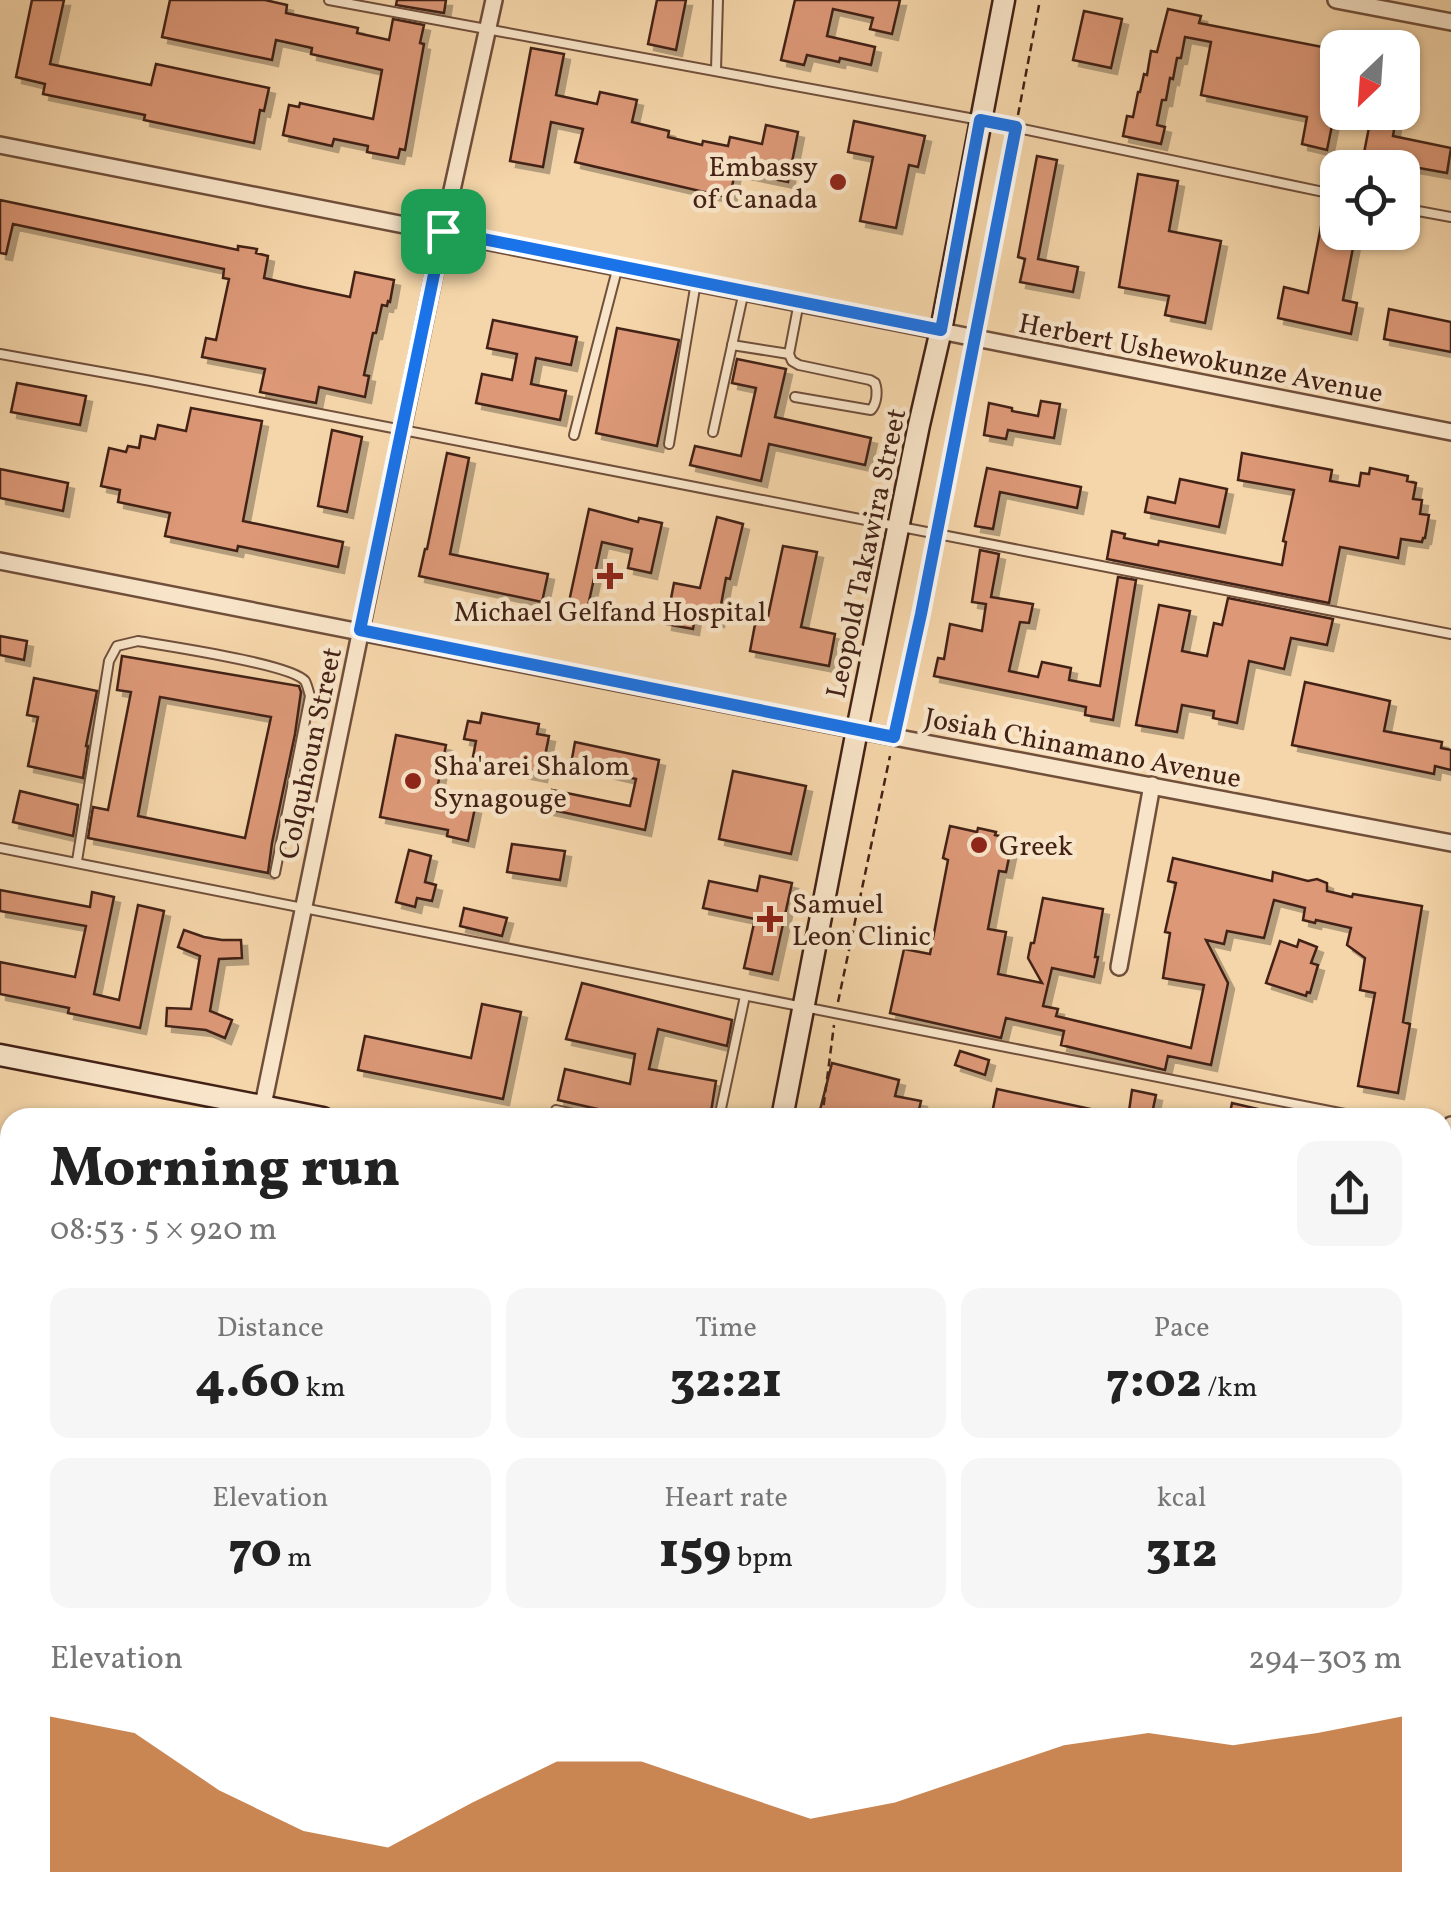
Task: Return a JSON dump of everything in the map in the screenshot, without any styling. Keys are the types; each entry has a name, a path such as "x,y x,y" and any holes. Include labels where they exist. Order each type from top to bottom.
{"main road":[{"name":"Leopold Takawira Street","path":"784,1108 1004,0"},
{"path":"0,1055 274,1108"}],"street":[{"name":"Colquhoun Street","path":"264,1106 494,0"},
{"path":"1336,0 1451,22"},
{"name":"Herbert Ushewokunze Avenue","path":"0,145 1451,432"},
{"name":"Josiah Chinamano Avenue","path":"0,561 1451,843"},
{"path":"1119,967 1152,784"}],"lane":[{"path":"330,0 980,120 1320,192"},
{"path":"716,70 718,0"},
{"path":"1420,211 1451,217"},
{"path":"574,435 618,266"},
{"path":"668,444 696,282"},
{"path":"713,432 744,291"},
{"path":"795,398 871,410 877,389 870,380 798,366 792,361 789,354 799,302"},
{"path":"732,344 789,354"},
{"path":"0,354 151,380 1451,634"},
{"path":"77,861 109,661 117,646 138,640 268,666 307,683 310,696 276,873"},
{"path":"0,848 1314,1108"},
{"path":"721,1108 745,996"}],"path":[{"path":"823,1108 839,990 937,533 1040,0"}],"building":[{"path":"32,0 64,0 50,64 151,85 156,64 269,88 254,143 43,94 45,84 16,77"},
{"path":"170,0 265,0 287,5 286,13 358,28 357,33 389,40 393,19 424,25 405,150 400,149 398,158 367,152 368,146 334,139 332,146 283,135 289,105 299,107 300,103 373,119 382,70 311,54 312,48 276,40 272,60 162,37"},
{"path":"397,0 446,0 444,13 396,5"},
{"path":"657,0 686,0 676,50 648,44"},
{"path":"795,0 900,0 892,34 870,29 873,18 833,9 827,36 875,47 871,65 807,55 804,65 781,60"},
{"path":"1168,9 1201,16 1199,23 1320,47 1320,130 1331,130 1327,150 1302,144 1307,117 1201,95 1211,42 1185,37 1166,100 1162,100 1157,125 1165,127 1161,144 1123,136 1127,116 1133,117 1144,74 1147,75 1151,51 1157,52"},
{"path":"1084,11 1122,19 1111,68 1073,60"},
{"path":"531,48 564,54 556,95 597,104 600,92 637,100 632,122 669,131 668,137 728,146 730,137 762,144 766,125 798,132 788,182 735,171 730,198 575,162 583,129 551,122 543,167 510,161"},
{"path":"854,121 925,136 918,167 909,165 896,228 860,221 873,157 848,152"},
{"path":"1368,130 1394,130 1393,136 1451,148 1447,173 1420,168 1420,150 1365,150"},
{"path":"1037,156 1057,160 1038,259 1078,267 1073,292 1020,282 1025,259 1018,257"},
{"path":"1138,174 1178,181 1169,231 1221,241 1205,323 1165,315 1169,296 1119,287"},
{"path":"0,200 238,250 238,246 257,249 256,253 268,256 264,278 350,297 355,272 394,280 390,302 382,305 373,333 364,375 369,376 365,397 319,387 316,403 260,392 265,369 202,357 206,338 216,340 229,279 223,278 224,269 13,224 6,254 0,253"},
{"path":"1320,231 1320,250 1353,250 1343,300 1357,303 1351,334 1278,318 1284,287 1308,293"},
{"path":"1389,309 1451,322 1451,352 1384,339"},
{"path":"493,320 577,337 571,365 536,358 531,384 566,391 560,420 476,403 482,374 512,380 517,354 487,348"},
{"path":"617,328 679,340 657,446 596,433"},
{"path":"737,359 786,369 775,417 871,438 865,465 769,444 761,481 690,465 695,446 741,456 756,388 732,383"},
{"path":"17,383 86,396 80,425 11,412"},
{"path":"1041,401 1060,404 1054,438 1008,430 1006,439 984,435 989,403 1038,416"},
{"path":"191,408 262,421 243,521 343,542 338,567 238,546 237,551 165,536 170,513 118,502 120,490 101,486 109,448 126,452 128,446 139,448 141,436 155,439 158,425 186,431"},
{"path":"332,430 362,437 347,512 318,506"},
{"path":"447,453 469,458 450,554 548,574 542,602 419,576"},
{"path":"1242,453 1332,470 1330,481 1359,486 1361,473 1369,474 1370,468 1408,476 1407,481 1416,483 1413,499 1422,500 1420,514 1429,515 1425,538 1422,542 1401,539 1398,558 1340,547 1329,603 1107,559 1112,531 1125,534 1124,538 1158,545 1159,541 1282,565 1294,490 1238,480"},
{"path":"987,468 1081,487 1077,508 1000,492 993,529 975,526"},
{"path":"0,469 68,483 63,511 0,498"},
{"path":"1180,479 1227,489 1219,527 1145,512 1148,497 1175,503"},
{"path":"589,509 638,522 639,518 662,523 651,573 628,568 632,549 602,542 586,615 567,611"},
{"path":"717,517 743,524 718,621 695,617 693,629 666,624 674,583 700,588"},
{"path":"783,546 817,552 801,627 835,634 829,666 750,651 756,619 767,621"},
{"path":"980,550 999,554 991,597 1033,604 1029,623 1020,622 1009,671 1038,677 1042,662 1071,668 1069,680 1100,686 1118,577 1136,580 1113,720 1085,715 1086,707 934,676 938,658 944,659 950,624 982,631 986,604 972,602"},
{"path":"1228,598 1333,619 1327,645 1291,638 1284,669 1249,661 1237,723 1213,718 1214,711 1182,705 1177,732 1136,725 1159,605 1190,611 1182,651 1207,656 1214,623 1222,625"},
{"path":"0,636 27,641 24,660 0,655"},
{"path":"122,656 299,686 295,734 268,873 88,838 93,807 108,810 131,692 117,690","holes":["160,697 271,717 245,838 138,816"]},
{"path":"34,678 97,691 83,778 28,766 38,717 27,715"},
{"path":"1305,682 1390,701 1384,731 1442,742 1441,748 1451,750 1451,770 1435,766 1434,774 1292,745"},
{"path":"482,713 539,724 537,734 549,736 541,776 472,762 476,741 464,739 468,721 480,723"},
{"name":"Sha'arei Shalom Synagouge","path":"396,735 446,745 435,799 475,808 468,841 447,836 448,830 380,817"},
{"path":"575,742 659,760 645,830 548,809 552,790 630,806 636,779 571,764"},
{"path":"733,771 806,786 791,854 719,839"},
{"path":"20,791 78,805 73,836 13,822"},
{"path":"950,826 977,832 978,828 1013,839 1006,872 999,871 988,929 1006,932 998,974 1042,983 1028,958 1043,898 1103,909 1094,977 1052,968 1043,1006 1058,1009 1056,1016 1191,1048 1204,985 1163,978 1170,933 1165,932 1176,883 1168,881 1173,858 1272,881 1273,872 1308,881 1317,879 1327,883 1327,891 1422,906 1403,1022 1410,1024 1398,1093 1358,1086 1375,993 1360,990 1365,958 1347,945 1351,928 1303,920 1305,908 1274,900 1264,938 1227,931 1224,944 1206,940 1228,983 1211,1065 1168,1056 1165,1070 1061,1045 1064,1031 1006,1018 1001,1038 890,1013 904,949 930,954 948,860 943,858"},
{"path":"512,844 565,851 560,880 507,872"},
{"path":"409,850 431,856 425,882 436,885 432,901 417,898 415,907 396,902"},
{"path":"760,876 792,883 772,974 744,968 755,919 703,908 709,881 757,891"},
{"path":"0,890 90,907 92,892 114,897 94,994 119,1000 138,905 164,911 140,1028 0,994 0,962 75,977 86,926 0,911"},
{"path":"464,908 507,918 502,936 460,926"},
{"path":"184,930 204,937 241,940 242,958 219,959 210,1011 232,1020 225,1038 206,1030 166,1026 167,1008 191,1009 200,956 178,947"},
{"path":"1299,940 1317,947 1311,963 1318,965 1306,996 1266,983 1280,941 1297,947"},
{"path":"582,983 732,1020 727,1046 658,1029 649,1069 716,1081 712,1108 593,1108 558,1100 565,1069 630,1084 635,1054 566,1039"},
{"path":"482,1004 521,1012 503,1099 358,1070 365,1036 471,1058"},
{"path":"960,1051 989,1060 985,1075 955,1065"},
{"path":"832,1063 899,1080 895,1096 921,1101 919,1108 821,1108"},
{"path":"997,1089 1086,1108 993,1108"},
{"path":"1132,1090 1156,1095 1153,1108 1129,1108"}],"place":[{"name":"Embassy of Canada","path":"838,182"},
{"name":"Michael Gelfand Hospital","path":"610,576"},
{"name":"Sha'arei Shalom Synagouge","path":"413,781"},
{"name":"Greek","path":"979,845"},
{"name":"Samuel Leon Clinic","path":"770,919"}],"route":[{"path":"980,120 1016,127 894,737 360,630 443,231 941,330 980,120"}]}
